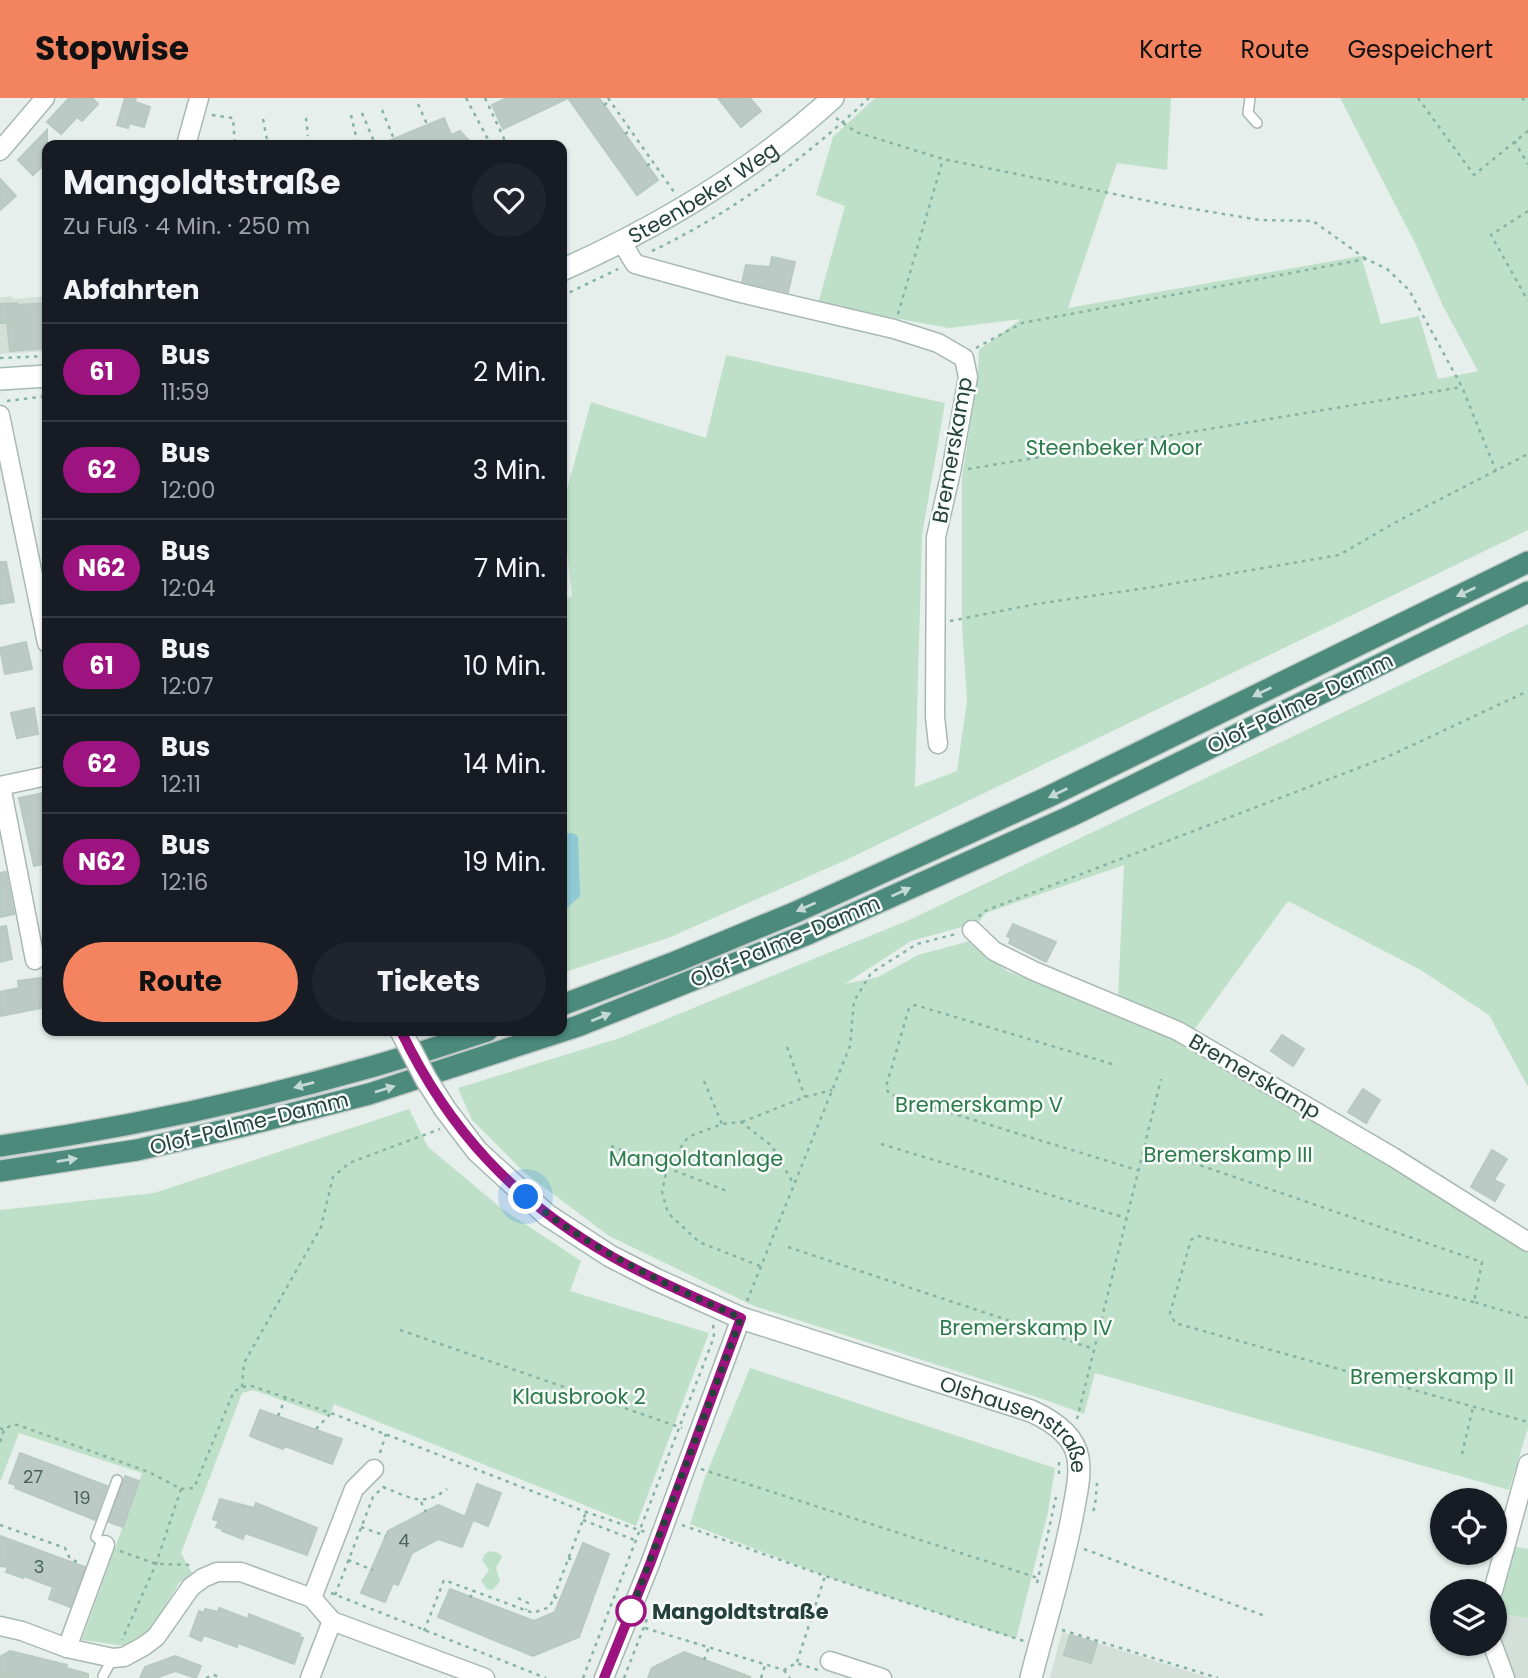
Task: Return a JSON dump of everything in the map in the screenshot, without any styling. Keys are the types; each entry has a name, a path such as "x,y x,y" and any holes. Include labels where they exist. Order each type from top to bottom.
{"highway":[{"name":"Olof-Palme-Damm","path":"567,1003 796,912 1048,797 1528,562"},
{"name":"Olof-Palme-Damm","path":"567,1030 808,934 1071,816 1528,592"},
{"name":"Olof-Palme-Damm","path":"0,1146 117,1127 265,1095 365,1069 471,1036"},
{"name":"Olof-Palme-Damm","path":"0,1171 137,1150 256,1123 369,1094 547,1036"}],"street":[{"path":"0,151 45,98"},
{"name":"Steenbeker Weg","path":"567,268 697,199 758,158 827,103"},
{"path":"187,140 197,105"},
{"name":"Bremerskamp","path":"621,241 635,264 741,293 894,329 938,343 964,358 968,377 936,537 934,717 938,744"},
{"path":"0,379 42,376"},
{"path":"0,415 42,619"},
{"path":"35,960 1,786 42,777"},
{"name":"Bremerskamp","path":"972,930 994,951 1034,971 1178,1031 1393,1157 1528,1242"},
{"name":"Olshausenstraße","path":"404,1036 445,1118 547,1215 610,1256 737,1326 1031,1411 1049,1419 1072,1441 1078,1458 1077,1485 1068,1543 1031,1678"},
{"path":"604,1678 666,1520 737,1326"},
{"path":"1496,1579 1528,1464"},
{"path":"312,1598 354,1489 374,1469"},
{"path":"67,1648 105,1545"},
{"path":"0,1626 22,1631 67,1648 113,1658 134,1652 156,1637 191,1587 217,1572 241,1572 312,1598 332,1620 485,1678"},
{"path":"310,1678 332,1620"},
{"path":"1497,1656 1505,1678"},
{"path":"830,1661 882,1678"}],"lane":[{"path":"1250,98 1248,113 1257,123"},
{"path":"105,1545 96,1537 117,1480"},
{"path":"103,1676 113,1658"}],"path":[{"path":"466,98 488,140"},
{"path":"485,98 504,140"},
{"path":"1418,98 1474,175 1528,131"},
{"path":"1522,98 1528,104"},
{"path":"604,105 609,99 674,192"},
{"path":"418,103 427,124"},
{"path":"827,103 856,132 943,159 1175,206 1260,220 1313,221 1366,259 1387,269 1409,290 1462,387 1496,471"},
{"path":"197,105 233,118 235,140"},
{"path":"382,110 394,139"},
{"path":"362,113 372,140"},
{"path":"351,115 357,140"},
{"path":"306,118 308,136"},
{"path":"263,119 267,140"},
{"path":"625,134 631,130"},
{"path":"1514,141 1528,164"},
{"path":"894,329 943,159"},
{"path":"647,166 653,161"},
{"path":"1528,211 1491,235 1528,301"},
{"path":"964,358 976,347 1022,323 1366,259"},
{"path":"0,358 42,356"},
{"path":"951,472 1462,387"},
{"path":"0,401 42,397"},
{"path":"936,623 1339,555 1396,522 1528,454"},
{"path":"583,1678 715,1337 712,1321 737,1326 850,1046 854,1001 871,973 917,944 972,930 982,912 1388,757 1528,691"},
{"path":"1112,1065 915,1005 909,1008 886,1087 889,1094 1137,1170"},
{"path":"787,1047 805,1097"},
{"path":"1079,1409 1161,1079"},
{"path":"704,1081 722,1124"},
{"path":"760,1266 699,1242 668,1213 662,1192 667,1168 688,1136 722,1124 741,1122 805,1097 831,1090"},
{"path":"242,1387 244,1363 321,1227 333,1177 349,1163 445,1118"},
{"path":"741,1122 772,1146 794,1184"},
{"path":"881,1144 1126,1218"},
{"path":"611,1146 727,1191"},
{"path":"1144,1146 1482,1262 1474,1302"},
{"path":"1528,1318 1474,1302 1198,1236 1191,1240 1170,1313 1175,1323 1528,1422"},
{"path":"788,1247 1094,1349"},
{"path":"400,1330 698,1433"},
{"path":"181,1489 194,1488 234,1391 249,1385 331,1413 659,1538"},
{"path":"278,1416 286,1397"},
{"path":"1462,1454 1473,1407"},
{"path":"316,1429 331,1413"},
{"path":"0,1442 4,1430"},
{"path":"374,1469 386,1434"},
{"path":"1056,1451 1059,1481"},
{"path":"701,1469 1038,1578"},
{"path":"335,1595 373,1497 383,1487 420,1501 436,1498 447,1489"},
{"path":"1035,1591 1057,1493"},
{"path":"420,1501 425,1511"},
{"path":"424,1631 444,1580 533,1613 550,1607 586,1512"},
{"path":"583,1520 637,1541"},
{"path":"666,1520 825,1576 1039,1646"},
{"path":"0,1525 65,1548 70,1559 96,1569"},
{"path":"361,1527 386,1536"},
{"path":"1068,1543 1265,1616"},
{"path":"105,1545 156,1564 209,1565 217,1572"},
{"path":"568,1558 576,1561"},
{"path":"348,1560 373,1570"},
{"path":"784,1671 796,1663 825,1576"},
{"path":"470,1598 473,1591"},
{"path":"312,1598 329,1593 335,1595 546,1678"},
{"path":"554,1597 561,1599"},
{"path":"518,1598 528,1603 526,1610"},
{"path":"513,1614 515,1606"},
{"path":"541,1610 544,1617"},
{"path":"627,1622 784,1671 790,1678"},
{"path":"1045,1625 1218,1678"},
{"path":"704,1660 709,1647"},
{"path":"796,1663 826,1672 830,1661"},
{"path":"761,1678 765,1665"},
{"path":"206,1678 214,1675 221,1678"},
{"path":"625,1676 632,1678"}],"shaded area":[{"path":"42,296 42,351 0,354 0,298"},
{"path":"1507,1615 1528,1618 1528,1678 1502,1678 1497,1656 1507,1656"},
{"path":"1062,1632 1210,1678 1050,1678"}],"green space":[{"name":"Steenbeker Moor","path":"875,98 1171,98 1167,170 1117,163 1068,308 1361,256 1381,324 1419,316 1438,379 1478,371 1340,98 1528,98 1528,530 846,860 668,938 567,971 567,598 572,596 567,552 567,489 591,402 706,438 726,355 945,403 922,535 915,787 957,771 967,700 962,626 962,478 979,350 1021,319 949,328 818,304 845,206 816,195 833,137"},
{"path":"1528,624 1528,1087 1489,1015 1419,969 1288,901 1194,1030 1118,999 1124,865 986,913 972,930 966,926 911,941 845,984 878,977 918,955 970,941 1007,971 1184,1039 1528,1247 1528,1428 1509,1490 1095,1373 1084,1414 754,1306 609,1236 525,1173 472,1120 458,1088 620,1038 909,920"},
{"name":"Klausbrook 2","path":"409,1109 428,1147 501,1208 581,1261 570,1291 709,1333 636,1526 334,1404 329,1417 253,1390 242,1393 181,1553 192,1573 179,1583 156,1622 137,1642 125,1646 82,1640 142,1473 19,1433 0,1482 0,1210 154,1193"},
{"path":"750,1368 1055,1468 1048,1512 1016,1639 825,1576 690,1524 705,1477"},
{"path":"1507,1545 1528,1549 1528,1618 1507,1615 1507,1579 1497,1579 1501,1565 1507,1565"},
{"path":"490,1551 499,1553 502,1557 496,1568 500,1581 493,1590 487,1589 481,1581 489,1570 482,1560"}],"water":[{"path":"567,834 578,836 580,896 567,908"}],"building":[{"path":"69,98 92,98 98,104 82,121 77,117 61,134 47,122"},
{"path":"125,98 136,98 135,102 150,107 144,127 129,123 128,128 117,125"},
{"path":"507,98 568,98 503,129 492,105"},
{"path":"568,98 599,98 658,180 637,195"},
{"path":"718,98 750,98 761,111 741,127"},
{"path":"444,118 451,135 460,131 468,140 391,140"},
{"path":"47,130 47,140 42,140 42,167 33,175 18,160"},
{"path":"0,179 16,196 0,210"},
{"path":"772,257 795,262 788,292 742,282 746,265 770,267"},
{"path":"42,303 42,348 10,351 7,323 0,323 0,304"},
{"path":"0,562 6,562 14,602 0,604"},
{"path":"26,642 32,669 5,674 0,648"},
{"path":"34,708 38,734 17,738 11,713"},
{"path":"42,793 42,864 34,866 19,798"},
{"path":"6,872 14,914 0,917 0,873"},
{"path":"1013,924 1056,942 1046,962 1009,943 1011,938 1007,936"},
{"path":"6,926 12,959 0,962 0,927"},
{"path":"42,978 42,1008 0,1016 0,992 19,988 18,981"},
{"path":"1282,1035 1304,1049 1293,1066 1271,1051"},
{"path":"1363,1089 1380,1100 1366,1123 1348,1112"},
{"path":"1492,1150 1507,1159 1494,1180 1504,1185 1495,1201 1471,1187"},
{"path":"260,1410 342,1439 332,1464 250,1436"},
{"path":"20,1453 107,1486 95,1520 15,1488 16,1485 9,1483"},
{"path":"125,1476 139,1481 123,1527 109,1522"},
{"path":"477,1484 501,1493 488,1526 465,1517"},
{"path":"220,1499 254,1508 256,1503 317,1528 307,1555 245,1533 243,1539 222,1531 223,1529 216,1527 219,1521 213,1519"},
{"path":"438,1505 473,1520 462,1547 438,1539 412,1553 398,1585 393,1583 385,1602 361,1593 388,1531"},
{"path":"0,1536 85,1567 70,1607 49,1599 53,1587 6,1572 8,1567 0,1566"},
{"path":"583,1543 609,1554 579,1637 533,1656 438,1617 450,1589 534,1621 555,1612"},
{"path":"219,1608 248,1619 249,1614 300,1634 299,1637 303,1638 294,1664 238,1643 237,1647 204,1635 201,1641 190,1636 199,1611 204,1613 205,1609 218,1612"},
{"path":"1070,1635 1097,1643 1091,1663 1064,1655"},
{"path":"10,1651 67,1665 66,1668 88,1674 88,1678 0,1678 0,1657"},
{"path":"684,1652 750,1677 648,1678 652,1668"},
{"path":"175,1656 201,1666 196,1678 175,1671 156,1678 140,1678 145,1667"}],"bus line":[{"name":"61","path":"404,1036 445,1109 477,1151 547,1215 610,1256 741,1318 650,1564 604,1678"}],"place":[{"name":"Mangoldtstraße","path":"631,1611"}],"route":[{"path":"526,1197 547,1215 610,1256 741,1318 631,1611"}],"park label":[{"name":"Bremerskamp V","path":"979,1104"},
{"name":"Bremerskamp III","path":"1228,1154"},
{"name":"Mangoldtanlage","path":"696,1158"},
{"name":"Bremerskamp IV","path":"1026,1327"},
{"name":"Bremerskamp II","path":"1432,1376"}]}
